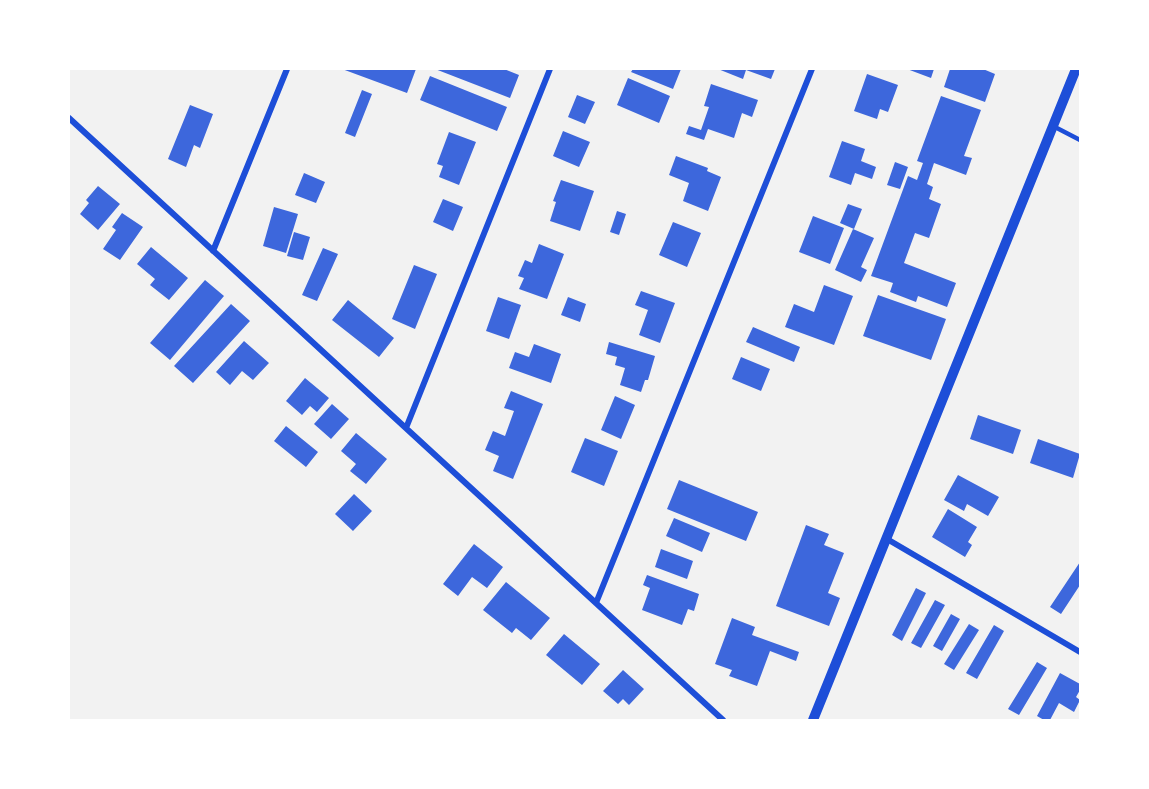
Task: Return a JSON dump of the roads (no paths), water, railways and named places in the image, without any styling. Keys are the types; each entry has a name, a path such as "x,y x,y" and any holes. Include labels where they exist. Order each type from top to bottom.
{"street":[{"path":"213,251 287,69"},
{"path":"406,428 550,69"},
{"path":"596,603 812,69"},
{"path":"813,720 1076,69"},
{"path":"69,118 723,720"},
{"path":"887,539 1080,652"}],"lane":[{"path":"1053,126 1080,140"}]}
